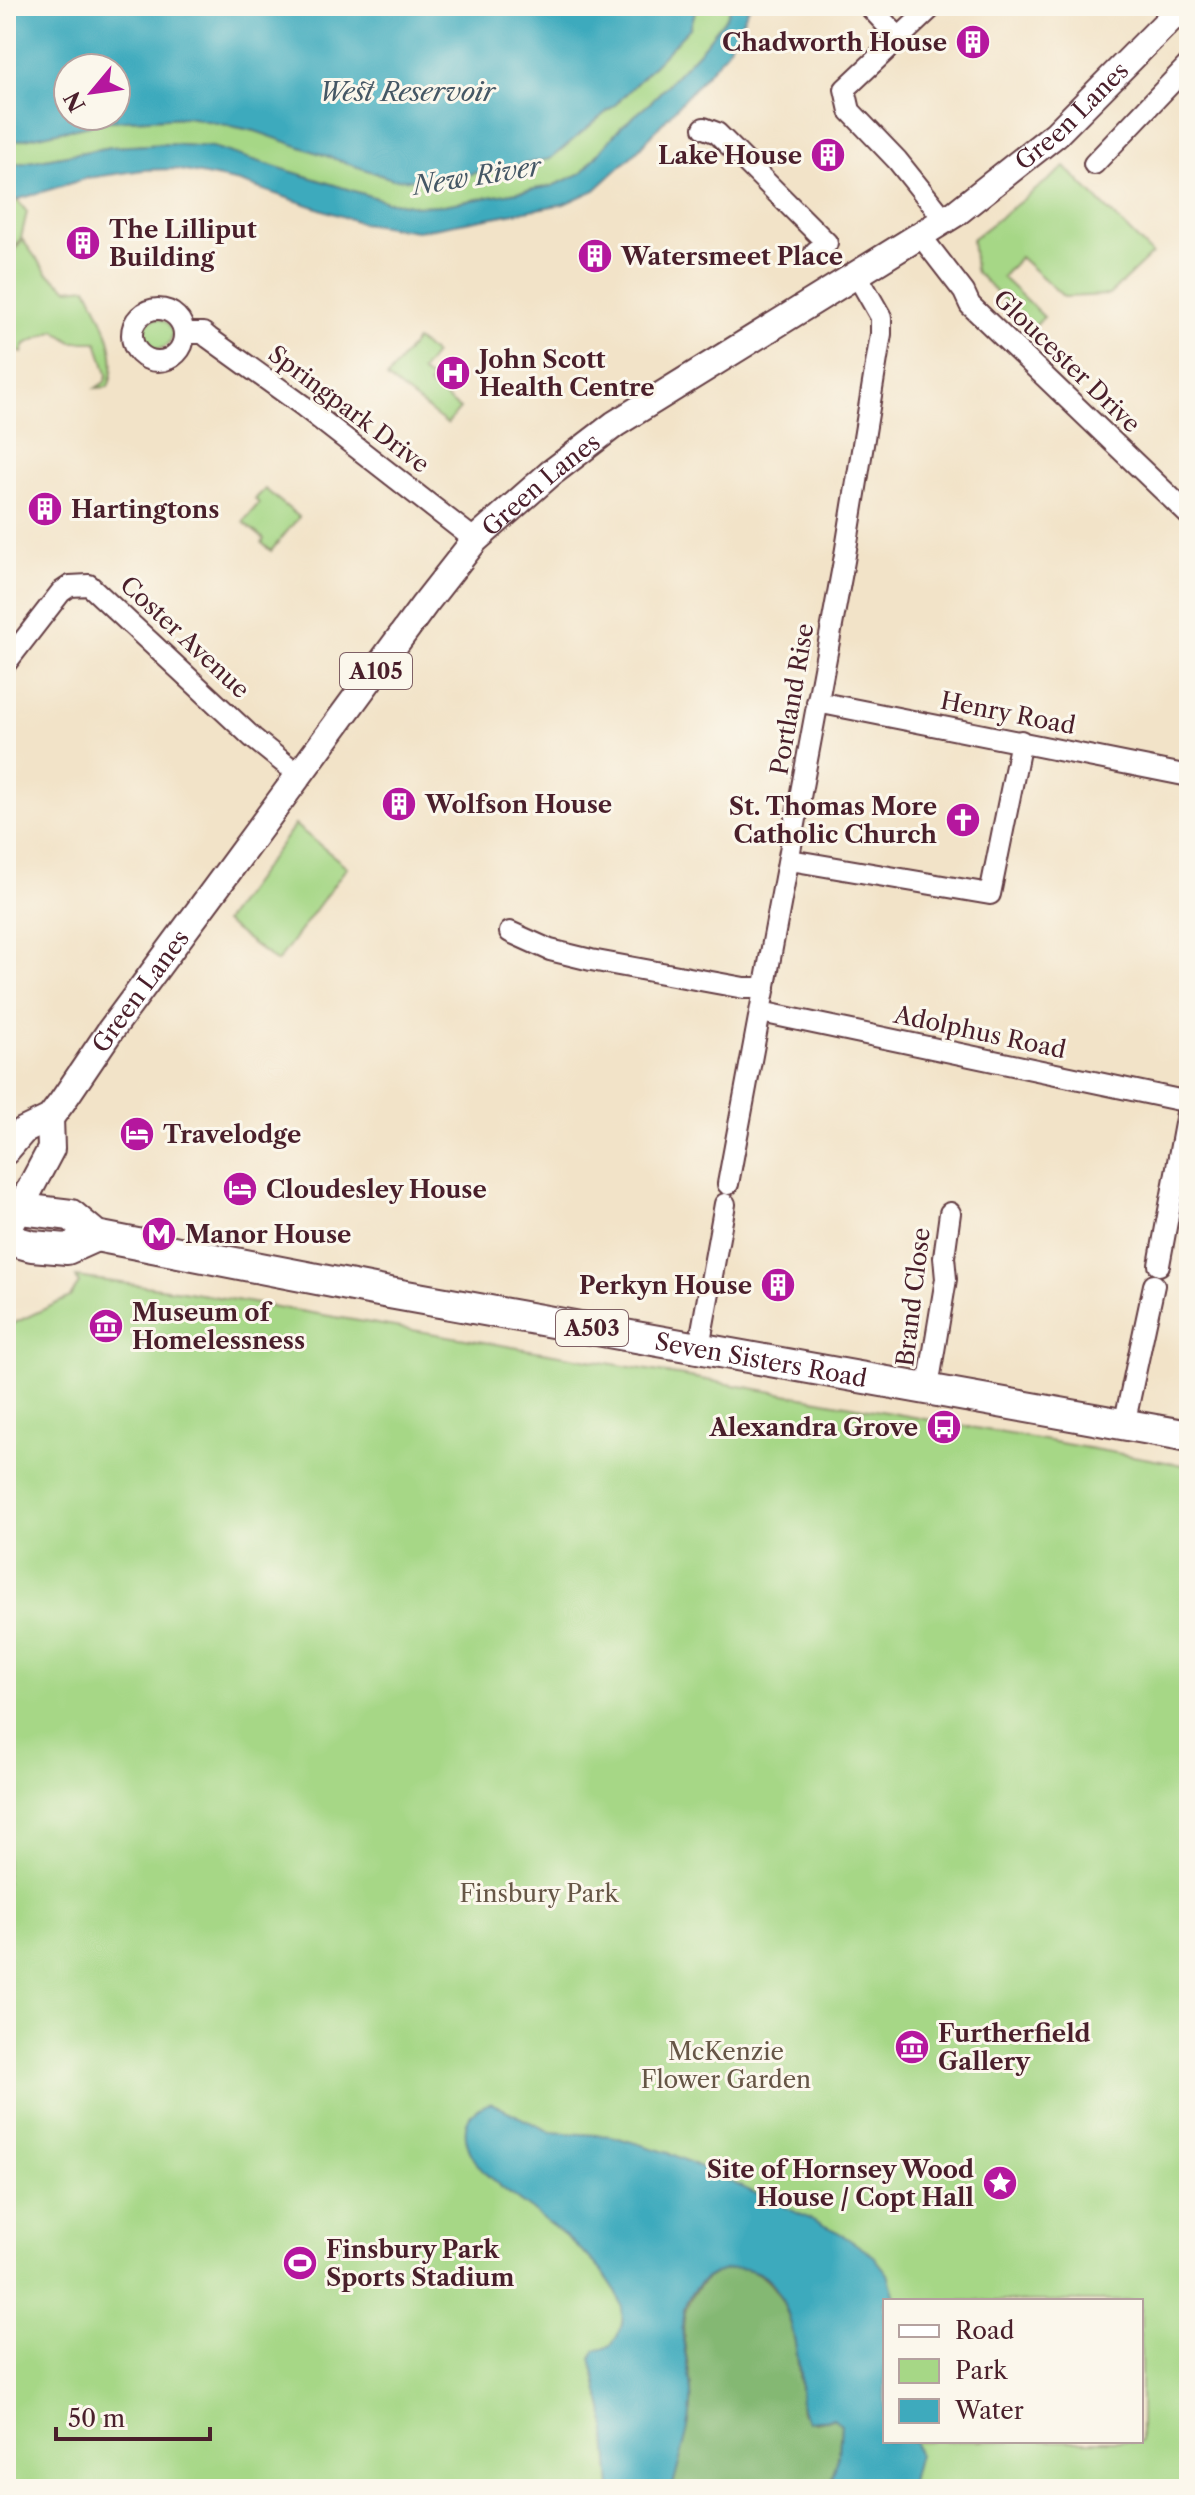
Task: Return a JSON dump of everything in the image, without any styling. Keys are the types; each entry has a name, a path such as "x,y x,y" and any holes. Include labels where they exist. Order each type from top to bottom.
{"highway":[{"name":"Seven Sisters Road","path":"10,1221 32,1246 67,1249 96,1236 384,1292 1189,1436"}],"main road":[{"name":"Green Lanes","path":"6,1151 23,1131 50,1118 110,1031 475,540 551,473 615,424 945,220 1056,134 1183,6"},
{"path":"10,1221 51,1149 50,1118"}],"street":[{"path":"869,6 899,38"},
{"path":"933,6 845,89 850,111 897,160 945,220"},
{"path":"1094,164 1189,64"},
{"path":"704,128 717,133 827,243 815,252"},
{"name":"Gloucester Drive","path":"920,235 964,292 970,305 1189,515"},
{"name":"Portland Rise","path":"699,1347 844,561 881,334 881,317 857,275"},
{"name":"Springpark Drive","path":"185,333 203,333 302,405 475,540"},
{"name":"Coster Avenue","path":"6,663 52,603 70,586 89,585 253,738 299,775"},
{"name":"Henry Road","path":"817,702 1189,776"},
{"path":"790,860 990,894 1021,741"},
{"path":"510,932 550,950 591,960 744,988 765,988"},
{"name":"Adolphus Road","path":"761,1012 1189,1102"},
{"path":"1124,1425 1157,1275 1189,1102"},
{"name":"Brand Close","path":"928,1387 946,1279 944,1257 950,1213"}],"green space":[{"path":"697,6 731,6 729,15 702,48 650,103 621,127 582,173 552,186 444,205 417,206 386,201 212,147 166,144 111,147 6,166 6,143 57,132 132,132 132,120 188,117 255,131 438,180 549,159 616,104 690,28"},
{"path":"1065,167 1152,254 1109,295 1064,297 1020,257 1002,277 1044,317 1032,328 975,271 972,239"},
{"path":"18,201 27,212 21,238 6,260 6,203"},
{"path":"22,239 47,273 68,289 87,287 111,349 112,375 108,387 96,388 106,381 107,374 97,342 72,342 55,331 25,344 22,353 6,344 6,267"},
{"path":"157,319 168,323 172,334 168,345 157,349 146,345 142,334 146,323"},
{"path":"416,340 435,354 421,372 432,380 429,385 460,409 447,424 387,378"},
{"path":"265,489 299,517 271,551 262,543 264,539 243,522 259,503 255,499"},
{"path":"295,825 347,867 277,962 224,922"},
{"name":"Finsbury Park","path":"76,1277 182,1291 1189,1466 1189,2489 6,2489 6,1327 70,1297 79,1283"},
{"path":"736,2267 756,2273 772,2285 783,2303 796,2347 801,2412 814,2422 833,2419 841,2425 839,2453 829,2489 672,2489 691,2405 683,2332 688,2304 708,2278"}],"water":[{"name":"West Reservoir","path":"6,6 697,6 690,28 616,104 550,159 438,180 392,179 255,131 188,117 132,120 132,52 52,52 52,132 57,132 6,143"},
{"path":"731,6 750,6 726,53 636,152 595,190 564,204 417,231 362,223 240,182 175,169 88,178 6,203 6,166 111,147 166,144 212,147 386,201 417,206 444,205 552,186 582,173 621,127 650,103 702,48 728,15"},
{"path":"491,2103 551,2132 612,2136 672,2154 838,2232 874,2256 888,2274 895,2299 883,2299 883,2443 915,2443 918,2454 909,2489 829,2489 839,2453 841,2425 833,2419 807,2421 801,2404 795,2341 780,2295 764,2276 738,2268 724,2270 699,2284 684,2309 682,2330 691,2405 672,2489 611,2489 606,2423 591,2358 596,2350 609,2346 617,2336 621,2327 621,2306 612,2285 595,2263 478,2165 467,2144 466,2134 471,2115"}],"place":[{"name":"Chadworth House","path":"973,42"},
{"name":"Lake House","path":"828,155"},
{"name":"The Lilliput Building","path":"83,243"},
{"name":"Watersmeet Place","path":"595,256"},
{"name":"John Scott Health Centre","path":"453,373"},
{"name":"Hartingtons","path":"45,509"},
{"name":"Wolfson House","path":"399,804"},
{"name":"St. Thomas More Catholic Church","path":"963,820"},
{"name":"Travelodge","path":"137,1134"},
{"name":"Cloudesley House","path":"240,1189"},
{"name":"Manor House","path":"159,1234"},
{"name":"Perkyn House","path":"778,1285"},
{"name":"Museum of Homelessness","path":"106,1326"},
{"name":"Alexandra Grove","path":"944,1427"},
{"name":"Furtherfield Gallery","path":"912,2047"},
{"name":"Site of Hornsey Wood House / Copt Hall","path":"1000,2183"},
{"name":"Finsbury Park Sports Stadium","path":"300,2263"}],"water label":[{"name":"New River","path":"477,176"}],"park label":[{"name":"McKenzie Flower Garden","path":"726,2065"}]}
